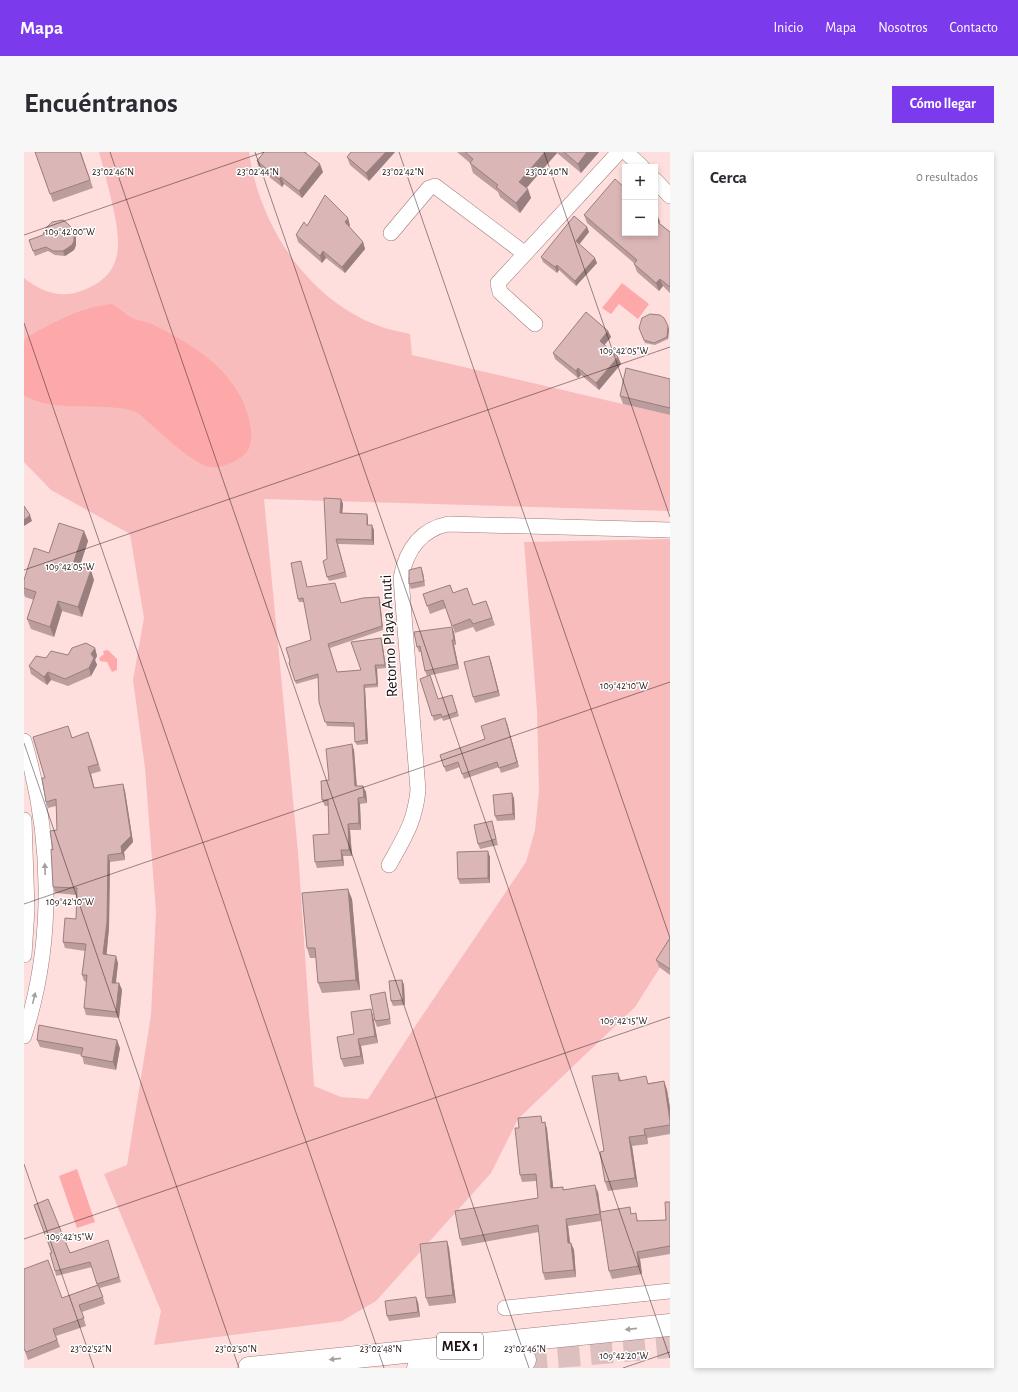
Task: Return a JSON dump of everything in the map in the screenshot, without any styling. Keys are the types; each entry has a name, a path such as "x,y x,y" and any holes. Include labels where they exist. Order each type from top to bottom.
{"main road":[{"name":"MEX 1","path":"250,1368 670,1325"},
{"path":"418,1368 525,1360"}],"street":[{"path":"535,324 500,292 497,286 498,283 524,253 620,152"},
{"path":"626,152 639,164"},
{"path":"658,183 670,196"},
{"path":"391,233 429,188 435,186 524,253"},
{"name":"Retorno Playa Anuti","path":"389,865 412,824 416,810 418,790 402,578 404,562 414,544 427,532 437,526 448,524 670,530"},
{"path":"24,741 32,770 42,824 45,879 43,945 26,1020 24,1036"},
{"path":"24,820 27,902 24,956"},
{"path":"504,1308 670,1291"}],"shaded area":[{"path":"99,152 249,152 254,178 274,229 288,252 305,274 324,293 345,309 374,324 410,334 412,355 670,415 670,511 264,499 298,852 314,1086 341,1097 368,1099 526,862 535,830 539,791 537,711 524,542 670,539 670,948 661,966 635,1007 518,1119 491,1173 376,1301 342,1321 154,1345 161,1311 104,1174 127,1165 151,1015 156,912 145,768 133,680 144,618 130,534 51,490 24,462 24,278 30,283 44,290 58,294 73,293 96,284 106,276 113,266 117,256 117,231 112,203"},
{"path":"622,283 649,304 638,319 619,304 611,314 602,308"},
{"path":"112,304 132,318 147,322 168,332 199,352 226,375 237,390 245,406 250,424 250,444 244,455 229,464 219,467 211,467 196,461 187,455 134,411 121,408 63,406 49,404 36,401 24,395 24,341 27,337 78,312 89,308"},
{"path":"108,650 117,659 117,670 112,672 107,662 100,661 99,658 104,654 103,651"},
{"path":"77,1169 95,1222 77,1228 59,1176"}],"building":[{"path":"35,152 80,152 90,180 50,194"},
{"path":"264,152 304,152 320,164 299,191 281,177 279,179 257,161"},
{"path":"351,152 386,152 366,173 347,157"},
{"path":"465,152 545,152 519,182 528,189 516,203 496,187 498,185 470,163 473,159"},
{"path":"564,152 587,152 578,164"},
{"path":"615,179 622,185 622,236 658,236 658,222 670,232 670,287 660,279 656,283 634,264 637,260 584,215"},
{"path":"325,195 348,218 345,222 363,242 342,267 323,251 320,256 296,235 304,222 307,226"},
{"path":"574,216 587,227 576,241 595,258 575,281 557,265 555,267 541,257"},
{"path":"63,220 74,230 74,241 72,245 63,251 53,251 46,247 33,251 29,240 43,235 45,229 52,222"},
{"path":"586,312 608,331 600,341 618,357 596,383 578,368 576,371 553,353"},
{"path":"650,314 660,315 664,318 668,326 667,337 654,343 644,340 639,328 642,318"},
{"path":"626,368 670,379 670,408 620,396"},
{"path":"324,498 341,499 340,513 367,514 367,525 372,525 372,540 336,539 345,572 327,577 323,561 327,559"},
{"path":"24,506 30,515 24,520"},
{"path":"59,523 84,531 73,564 91,570 78,607 58,601 50,627 27,619 36,592 24,588 24,580 34,548 49,553"},
{"path":"301,561 307,587 335,583 341,603 363,598 379,597 382,626 328,644 337,672 361,670 351,642 381,638 385,665 375,665 377,684 364,685 366,740 355,742 354,723 325,722 319,702 318,674 295,681 286,648 311,640 303,598 298,599 291,563"},
{"path":"421,567 424,581 409,584 409,570"},
{"path":"450,585 453,593 467,588 473,605 486,601 492,618 473,624 470,619 452,626 443,600 427,606 423,594"},
{"path":"452,627 454,640 452,640 457,664 425,671 420,646 417,647 414,632"},
{"path":"86,643 95,648 91,654 94,658 89,668 65,679 48,672 44,677 29,666 36,656 46,658 51,651 68,655 72,648"},
{"path":"489,656 498,691 473,697 464,662"},
{"path":"430,675 438,699 452,695 457,712 442,717 441,714 432,716 420,679"},
{"path":"505,718 517,762 499,768 497,762 462,774 458,762 444,767 440,755 485,739 481,726"},
{"path":"68,726 72,738 88,732 98,764 88,767 94,788 123,784 131,836 121,846 122,853 108,855 107,922 103,954 116,956 112,983 119,983 116,1012 84,1008 87,975 82,975 86,944 63,942 65,918 76,919 77,888 53,887 51,849 53,850 50,831 57,830 56,799 46,802 42,778 45,778 33,737"},
{"path":"352,744 355,786 363,786 364,797 358,798 359,823 348,824 349,850 341,850 342,860 315,862 313,835 329,834 328,800 322,800 321,781 329,780 326,749"},
{"path":"512,793 513,814 495,816 493,795"},
{"path":"492,821 496,839 478,844 474,825"},
{"path":"488,851 488,878 458,879 457,852"},
{"path":"348,889 356,980 318,983 315,948 307,948 302,893"},
{"path":"670,938 670,969 656,960"},
{"path":"402,980 403,1000 391,1001 389,981"},
{"path":"385,992 390,1019 375,1021 370,995"},
{"path":"371,1009 375,1036 358,1039 361,1056 341,1059 337,1037 354,1034 351,1012"},
{"path":"39,1025 117,1040 113,1062 81,1056 83,1048 37,1040"},
{"path":"618,1073 619,1081 646,1076 648,1084 664,1081 670,1125 644,1129 645,1135 629,1137 635,1178 605,1182 600,1152 604,1151 592,1076"},
{"path":"541,1116 542,1123 545,1122 551,1188 563,1187 563,1190 595,1185 600,1214 566,1219 568,1243 571,1243 574,1270 543,1273 538,1225 460,1239 455,1211 538,1198 536,1174 520,1175 515,1128 519,1128 518,1118"},
{"path":"48,1199 70,1253 108,1240 119,1277 97,1284 90,1262 55,1271 50,1253 52,1253 34,1205"},
{"path":"665,1202 670,1202 670,1246 637,1252 639,1266 609,1271 600,1212 630,1207 631,1214 636,1213 637,1221 666,1220"},
{"path":"447,1241 453,1295 426,1298 420,1244"},
{"path":"48,1260 62,1298 98,1285 103,1297 79,1305 84,1318 53,1329 57,1340 26,1352 24,1349 24,1269"},
{"path":"416,1297 418,1312 387,1316 385,1301"}],"tunnel":[{"path":"525,1360 670,1347"}]}
